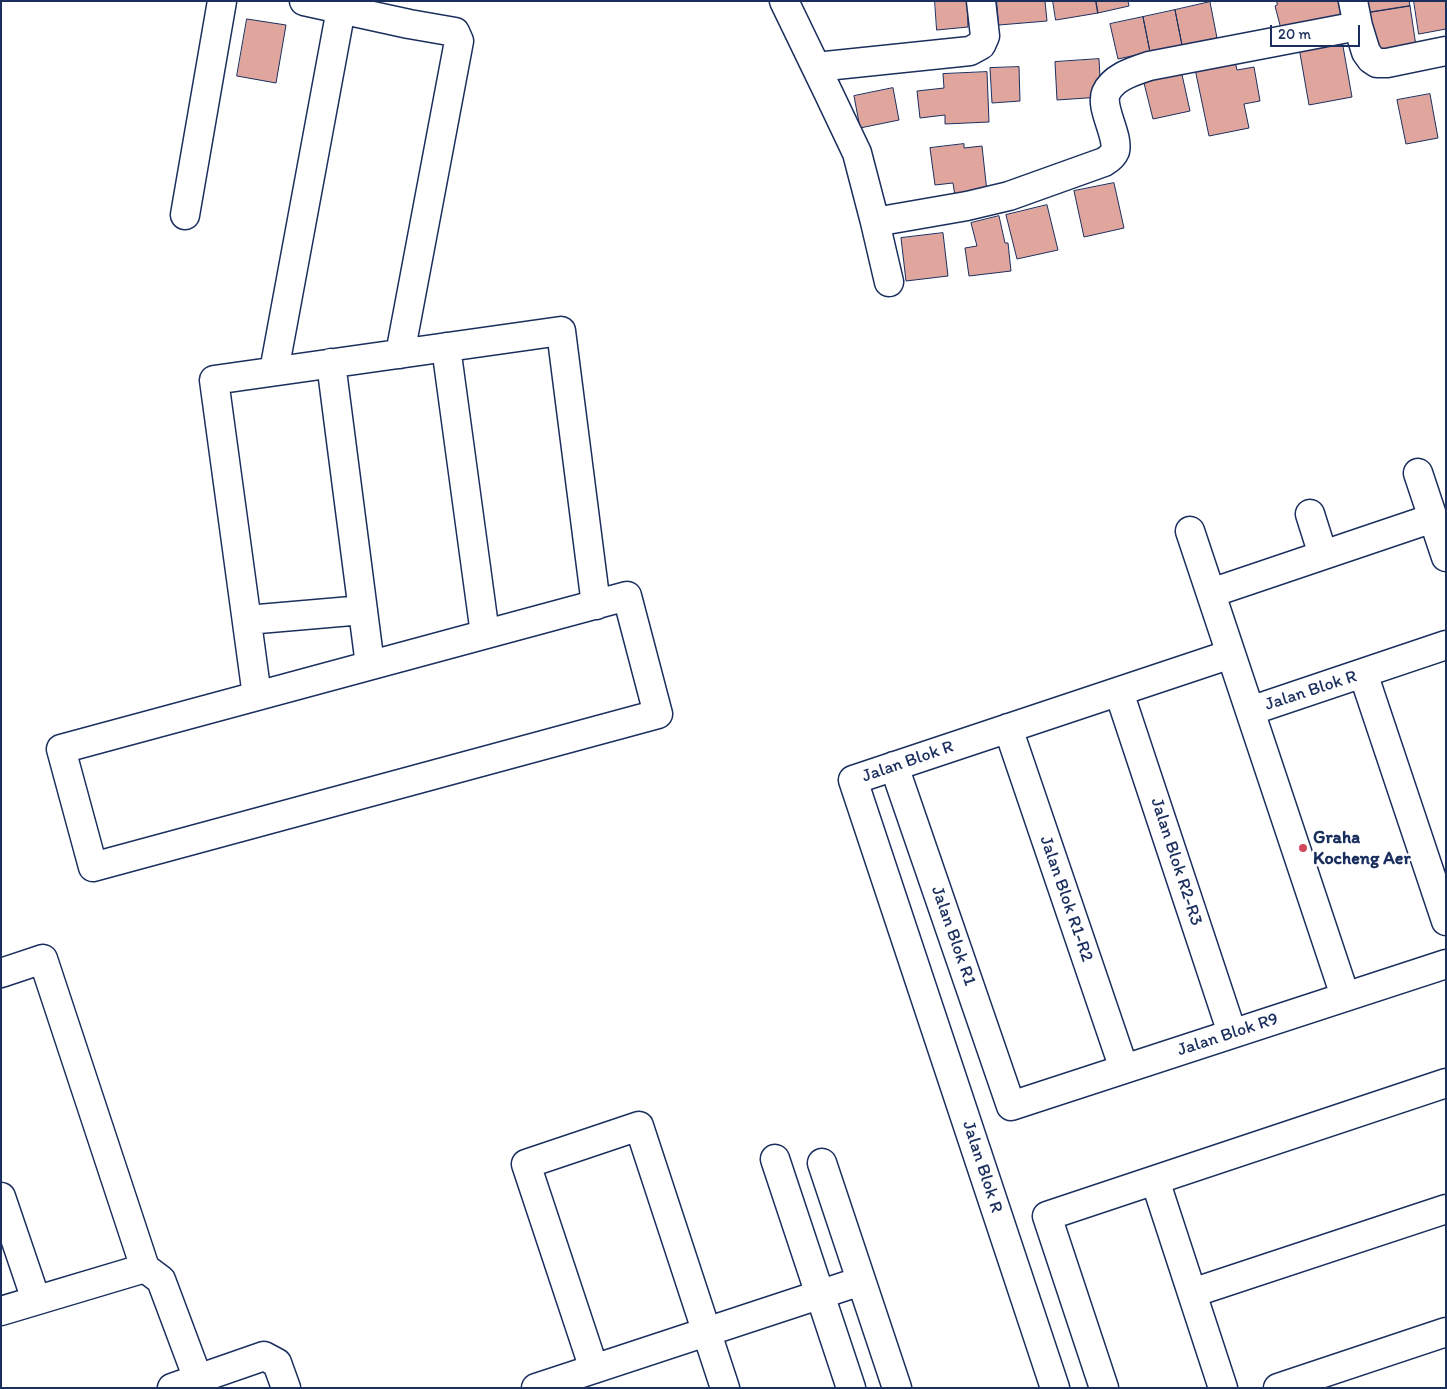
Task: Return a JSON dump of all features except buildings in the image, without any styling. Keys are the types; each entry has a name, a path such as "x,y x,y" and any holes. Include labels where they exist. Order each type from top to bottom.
{"street":[{"path":"185,215 222,1"},
{"path":"304,1 455,32 459,41 400,354"},
{"path":"784,1 857,154 876,222 889,282"},
{"path":"816,67 970,51 981,45 985,36 981,1"},
{"path":"274,371 341,9"},
{"path":"876,222 966,206 1009,196 1104,162 1115,151 1115,143 1105,103 1106,93 1113,84 1127,74 1149,66 1355,14 1366,52 1371,59 1377,62 1387,63 1446,51"},
{"path":"257,696 214,380 561,331 596,605"},
{"path":"446,347 485,634"},
{"path":"331,363 370,665"},
{"path":"1418,473 1446,557"},
{"path":"1310,514 1323,555"},
{"path":"1211,593 1433,518"},
{"path":"1190,531 1231,654"},
{"path":"627,596 658,714 93,867 61,748 485,634 627,596"},
{"path":"247,620 363,610"},
{"name":"Jalan Blok R","path":"1055,1388 853,780 1231,654 1250,711 1446,646"},
{"path":"1363,673 1446,921"},
{"name":"Jalan Blok R2-R3","path":"1119,692 1232,1033"},
{"path":"1250,711 1345,996"},
{"name":"Jalan Blok R1-R2","path":"1008,728 1124,1069"},
{"name":"Jalan Blok R1","path":"894,766 1011,1106"},
{"path":"1,973 43,959 145,1268 160,1280 198,1379"},
{"name":"Jalan Blok R9","path":"1011,1106 1446,964"},
{"path":"1104,1388 1047,1216 1446,1083"},
{"path":"594,1369 526,1164 639,1126 725,1388"},
{"path":"775,1159 851,1388"},
{"path":"822,1163 897,1388"},
{"path":"1155,1180 1224,1388"},
{"path":"1,1197 36,1300"},
{"path":"1192,1293 1446,1209"},
{"path":"1,1311 145,1268"},
{"path":"536,1388 861,1281"},
{"path":"1278,1388 1446,1332"},
{"path":"172,1388 264,1356 277,1363 286,1388"}],"place":[{"name":"Graha Kocheng Aer","path":"1303,848"}]}
